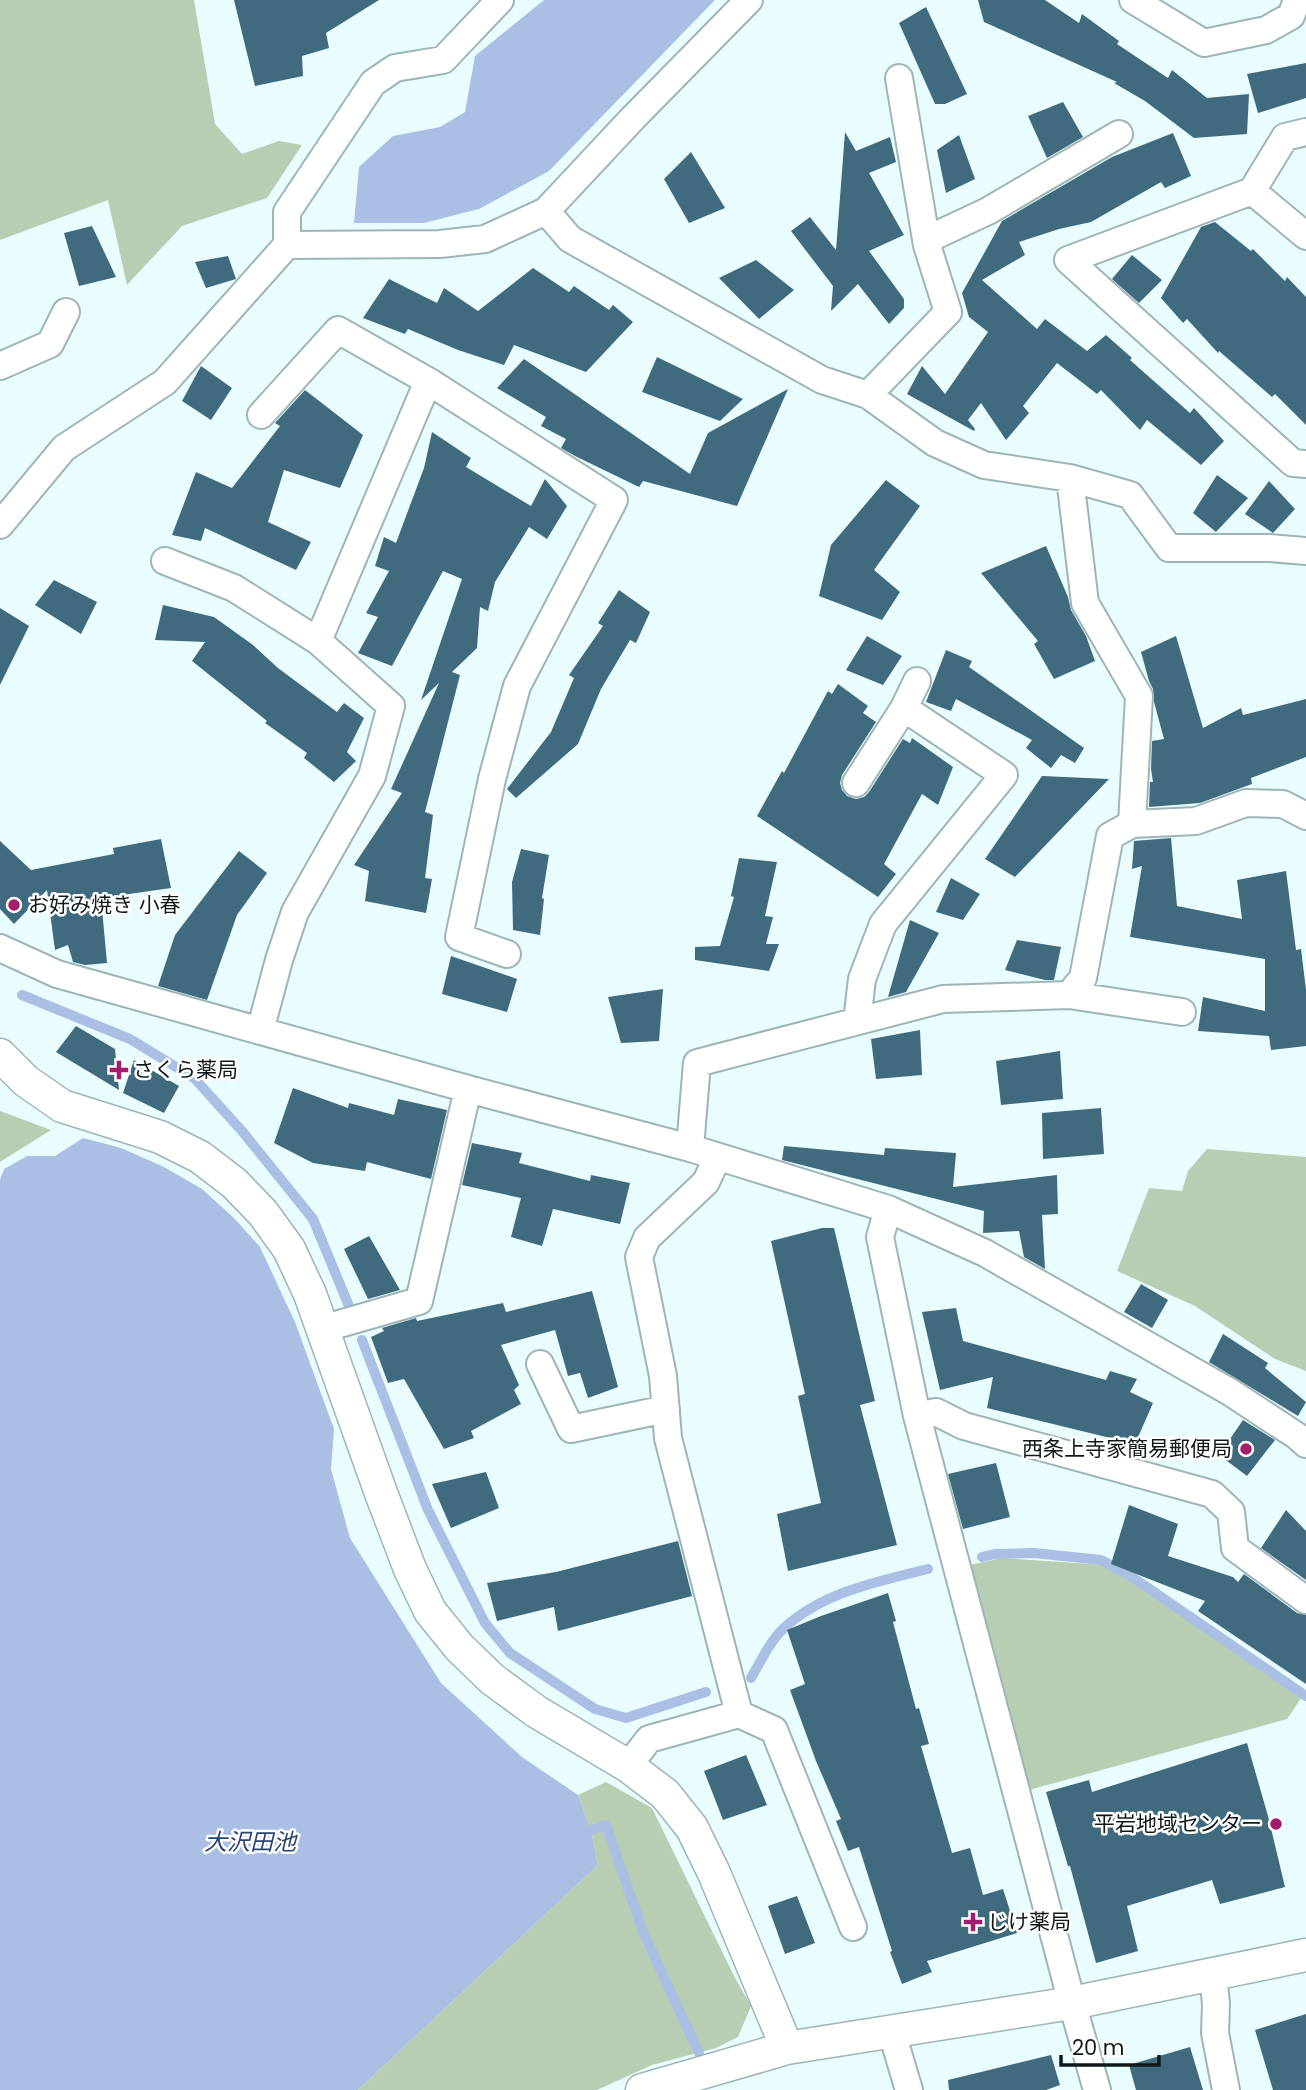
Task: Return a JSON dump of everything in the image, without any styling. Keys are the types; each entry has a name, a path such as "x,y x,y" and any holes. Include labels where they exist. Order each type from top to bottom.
{"street":[{"path":"0,525 64,449 165,382 287,245 287,212 373,83 395,68 443,60 500,0"},
{"path":"287,245 440,244 485,239 546,211 749,0"},
{"path":"1133,0 1204,43 1266,30 1298,12"},
{"path":"868,395 948,312 926,240 899,78"},
{"path":"1306,132 1285,136 1252,191 1068,260 1293,463 1306,464"},
{"path":"926,240 988,211 1119,134"},
{"path":"1252,191 1306,236"},
{"path":"546,211 570,239 822,380 868,395 935,443 984,465 1070,478 1130,495 1169,548 1269,548 1306,551"},
{"path":"0,366 50,344 66,312"},
{"path":"261,415 338,330 428,381 614,500 517,686 492,779 459,937 506,954"},
{"path":"318,641 428,381"},
{"path":"1070,478 1085,603 1139,696 1132,824"},
{"path":"165,561 234,588 318,641 390,706 372,776 295,912 260,1031"},
{"path":"856,783 904,708 917,681"},
{"path":"857,1021 862,979 883,924 1004,775 904,708"},
{"path":"1069,995 1083,978 1110,836 1132,824 1196,821 1246,803 1295,810 1306,790"},
{"path":"0,948 57,974 690,1148 888,1209 985,1253 1230,1392 1306,1444"},
{"path":"690,1148 697,1063 943,999 1069,995 1182,1012"},
{"path":"0,1055 26,1082 62,1106 160,1137 200,1157 234,1183 263,1213 289,1249 310,1294 381,1493 410,1569 430,1611 459,1647 492,1679 537,1712 628,1766 665,1794 692,1828 714,1873 787,2048"},
{"path":"323,1329 419,1301 468,1089"},
{"path":"717,1158 706,1182 647,1238 639,1257 663,1376 671,1449 740,1714"},
{"path":"888,1209 880,1237 917,1416 1097,2090"},
{"path":"540,1364 571,1429 666,1409"},
{"path":"917,1416 936,1412 964,1426 1212,1494 1231,1512 1235,1548 1306,1600"},
{"path":"628,1766 649,1739 740,1714 774,1730 853,1927"},
{"path":"642,2090 787,2048 1072,2003 1306,1955"},
{"path":"1213,1974 1215,2033 1226,2090"},
{"path":"892,2033 909,2090"}],"green space":[{"path":"0,0 194,0 215,124 242,154 279,141 302,145 267,198 182,226 127,285 108,200 0,240"},
{"path":"0,1111 51,1130 0,1162"},
{"path":"1207,1149 1306,1157 1306,1371 1275,1359 1195,1306 1117,1271 1149,1188 1182,1191 1188,1171"},
{"path":"1002,1558 1106,1565 1302,1697 1287,1719 1029,1790 969,1565"},
{"path":"606,1782 652,1808 751,2006 738,2037 716,2048 652,2065 597,2090 358,2090 598,1865 591,1830 578,1795"}],"water":[{"path":"544,0 715,0 549,171 479,209 424,223 354,223 359,167 393,136 440,127 465,112 475,56"},
{"name":"大沢田池","path":"83,1138 121,1148 164,1167 202,1189 234,1218 260,1247 295,1322 334,1429 331,1469 350,1538 441,1683 522,1757 578,1795 591,1830 598,1865 358,2090 0,2090 0,1180 4,1169 27,1156 55,1156"}],"building":[{"path":"234,0 379,0 326,33 329,48 302,56 303,76 255,86"},
{"path":"978,0 1045,0 1079,23 1082,14 1119,41 1117,44 1168,78 1172,70 1207,98 1249,94 1247,134 1194,138 1145,101 1114,83 1117,82 984,22"},
{"path":"926,7 967,94 945,104 935,104 899,23"},
{"path":"1306,63 1306,98 1258,113 1247,74"},
{"path":"1063,102 1083,137 1047,158 1028,116"},
{"path":"845,132 856,151 890,137 896,162 869,173 904,235 869,251 904,299 904,308 889,324 858,284 831,311 833,286 791,231 810,217 836,250"},
{"path":"1173,133 1191,176 1165,188 1161,182 1091,222 1019,242 1025,255 982,280 1037,329 1045,319 1087,351 1106,335 1190,413 1194,408 1224,441 1201,465 1147,420 1140,430 1101,390 1097,394 1057,363 1023,406 1029,413 1006,440 981,403 968,420 974,431 907,394 922,366 945,394 988,332 969,317 962,293 1002,221 1112,157"},
{"path":"959,135 975,179 946,193 937,150"},
{"path":"691,152 725,208 689,223 664,179"},
{"path":"1215,222 1251,251 1253,249 1285,281 1287,277 1306,297 1306,425 1275,394 1272,397 1219,351 1218,353 1187,319 1183,323 1161,298 1201,227"},
{"path":"92,226 116,277 79,286 64,233"},
{"path":"1132,255 1162,280 1139,303 1112,279"},
{"path":"228,256 236,279 206,288 195,262"},
{"path":"756,260 794,290 759,319 719,278"},
{"path":"533,268 569,292 574,286 609,310 613,305 633,322 586,372 514,345 504,365 458,350 408,329 405,334 363,318 389,279 437,303 444,288 478,311"},
{"path":"657,357 743,399 720,421 642,392"},
{"path":"524,359 690,474 708,433 788,389 737,506 643,481 639,487 561,448 566,439 541,426 546,417 497,388"},
{"path":"201,366 232,388 211,420 182,401"},
{"path":"305,390 363,435 340,488 284,470 268,522 311,542 296,570 205,528 201,541 172,535 196,472 232,488 280,426 275,423"},
{"path":"432,432 471,458 466,467 531,506 545,479 567,506 547,539 529,527 495,582 488,611 480,607 477,648 452,672 460,675 425,812 433,815 425,878 432,879 426,913 365,901 369,871 354,865 402,793 391,789 439,683 421,700 462,579 443,571 392,666 358,653 378,617 366,613 389,571 375,566 384,537 396,543 424,468"},
{"path":"1217,475 1248,498 1216,532 1193,513"},
{"path":"886,480 920,506 874,570 900,592 882,620 819,596 831,545"},
{"path":"1269,481 1295,509 1273,533 1245,514"},
{"path":"1046,546 1095,661 1054,679 1034,644 1038,641 981,573"},
{"path":"54,580 97,602 81,634 35,605"},
{"path":"619,590 650,612 636,643 630,640 601,689 578,744 516,798 507,789 551,732 574,678 569,675 603,626 598,623"},
{"path":"163,605 214,617 337,712 344,703 364,718 347,752 356,761 334,782 304,758 307,753 265,723 267,721 192,661 205,642 155,640"},
{"path":"0,608 29,626 0,685"},
{"path":"867,636 902,656 883,685 846,670"},
{"path":"1176,636 1203,728 1241,708 1243,715 1306,699 1306,757 1251,778 1252,784 1200,803 1149,807 1150,782 1153,782 1152,741 1164,739 1153,689 1141,652"},
{"path":"946,650 972,661 969,667 1084,748 1075,763 1061,755 1051,768 1026,748 1032,740 956,699 951,711 926,702"},
{"path":"838,684 868,706 863,713 876,722 842,775 840,783 847,796 856,799 869,792 903,739 910,743 912,738 953,767 938,805 922,794 884,864 896,874 878,897 757,816 782,771 784,773 828,691 832,694"},
{"path":"1042,776 1109,779 1015,877 985,859"},
{"path":"1171,838 1177,906 1242,919 1237,880 1286,871 1296,950 1301,949 1306,990 1306,1046 1271,1050 1269,1036 1198,1031 1203,997 1265,1011 1265,959 1130,937 1142,866 1132,869 1134,841"},
{"path":"161,839 171,888 101,898 107,963 85,965 73,962 68,945 55,950 47,890 14,924 0,909 0,841 31,870 114,854 113,848"},
{"path":"521,849 549,855 542,898 540,935 513,930 512,882"},
{"path":"239,851 267,873 237,915 207,1000 158,986 175,935"},
{"path":"739,858 777,862 765,916 773,917 766,944 779,944 769,971 695,960 695,947 720,946 734,897 731,896"},
{"path":"951,878 980,894 963,920 936,912"},
{"path":"910,920 939,933 906,992 888,997"},
{"path":"1017,940 1061,947 1054,980 1005,970"},
{"path":"451,956 517,979 507,1012 442,994"},
{"path":"663,989 659,1041 621,1043 608,997"},
{"path":"76,1026 115,1049 119,1090 56,1052"},
{"path":"920,1030 922,1075 876,1079 871,1039"},
{"path":"1060,1051 1063,1099 1001,1105 996,1061"},
{"path":"134,1060 179,1086 164,1113 123,1093"},
{"path":"293,1088 348,1108 349,1103 394,1115 398,1099 447,1110 431,1179 367,1162 365,1171 313,1163 274,1143"},
{"path":"1101,1108 1104,1154 1043,1159 1042,1113"},
{"path":"472,1143 522,1153 519,1163 590,1181 591,1175 630,1183 620,1224 553,1209 542,1246 511,1237 521,1198 462,1185"},
{"path":"784,1146 884,1155 885,1148 956,1153 953,1187 1057,1175 1058,1214 1042,1215 1045,1269 1024,1257 1019,1231 983,1233 984,1211 782,1160"},
{"path":"822,1228 834,1228 875,1401 860,1405 897,1545 788,1571 777,1514 821,1503 798,1396 805,1394 771,1241"},
{"path":"369,1236 400,1290 368,1299 344,1249"},
{"path":"1141,1284 1168,1300 1152,1328 1124,1312"},
{"path":"592,1291 618,1387 588,1398 580,1373 568,1376 555,1330 501,1345 519,1385 514,1390 521,1404 471,1431 474,1438 444,1449 404,1379 388,1383 371,1337 384,1331 382,1328 416,1318 417,1321 503,1303 506,1312"},
{"path":"956,1308 963,1341 1106,1380 1110,1371 1137,1379 1130,1392 1153,1403 1135,1444 987,1408 993,1377 940,1390 922,1312"},
{"path":"1223,1334 1268,1363 1265,1368 1306,1402 1298,1416 1209,1362"},
{"name":"西条上寺家簡易郵便局","path":"1243,1420 1275,1440 1247,1476 1219,1455"},
{"path":"996,1463 1010,1517 963,1529 948,1474"},
{"path":"486,1472 499,1508 451,1528 432,1484"},
{"path":"1129,1505 1178,1524 1168,1556 1233,1577 1238,1582 1244,1574 1297,1613 1306,1615 1306,1684 1198,1611 1205,1601 1111,1564"},
{"path":"1286,1510 1306,1531 1306,1580 1261,1548"},
{"path":"678,1541 692,1596 558,1631 554,1607 497,1621 487,1583 556,1572"},
{"path":"888,1593 916,1709 919,1708 929,1744 921,1746 952,1853 970,1848 983,1895 1003,1889 1017,1933 927,1961 932,1972 902,1984 859,1847 848,1851 836,1821 841,1819 790,1690 805,1684 787,1630"},
{"path":"1247,1743 1285,1887 1220,1904 1212,1880 1127,1906 1138,1951 1096,1963 1070,1866 1046,1792 1089,1780 1092,1792"},
{"path":"746,1755 767,1805 723,1820 704,1771"},
{"path":"797,1896 815,1943 785,1954 768,1906"},
{"path":"1306,2014 1306,2090 1273,2090 1255,2030"},
{"path":"1190,2047 1203,2090 1136,2090 1129,2065"},
{"path":"1051,2055 1060,2085 1046,2090 949,2090 948,2080"}],"waterway":[{"path":"22,995 130,1039 194,1078 242,1131 313,1219 351,1311"},
{"path":"362,1340 428,1510 485,1623 510,1653 595,1709 626,1718 706,1692"},
{"path":"982,1557 1034,1553 1101,1560 1129,1575 1306,1696"},
{"path":"751,1678 779,1633 816,1605 852,1590 928,1569"},
{"path":"591,1830 606,1825 644,1934 699,2053"}],"place":[{"name":"お好み焼き 小春","path":"14,905"},
{"name":"さくら薬局","path":"119,1070"},
{"name":"西条上寺家簡易郵便局","path":"1246,1449"},
{"name":"平岩地域センター","path":"1276,1824"},
{"name":"じけ薬局","path":"973,1922"}]}
